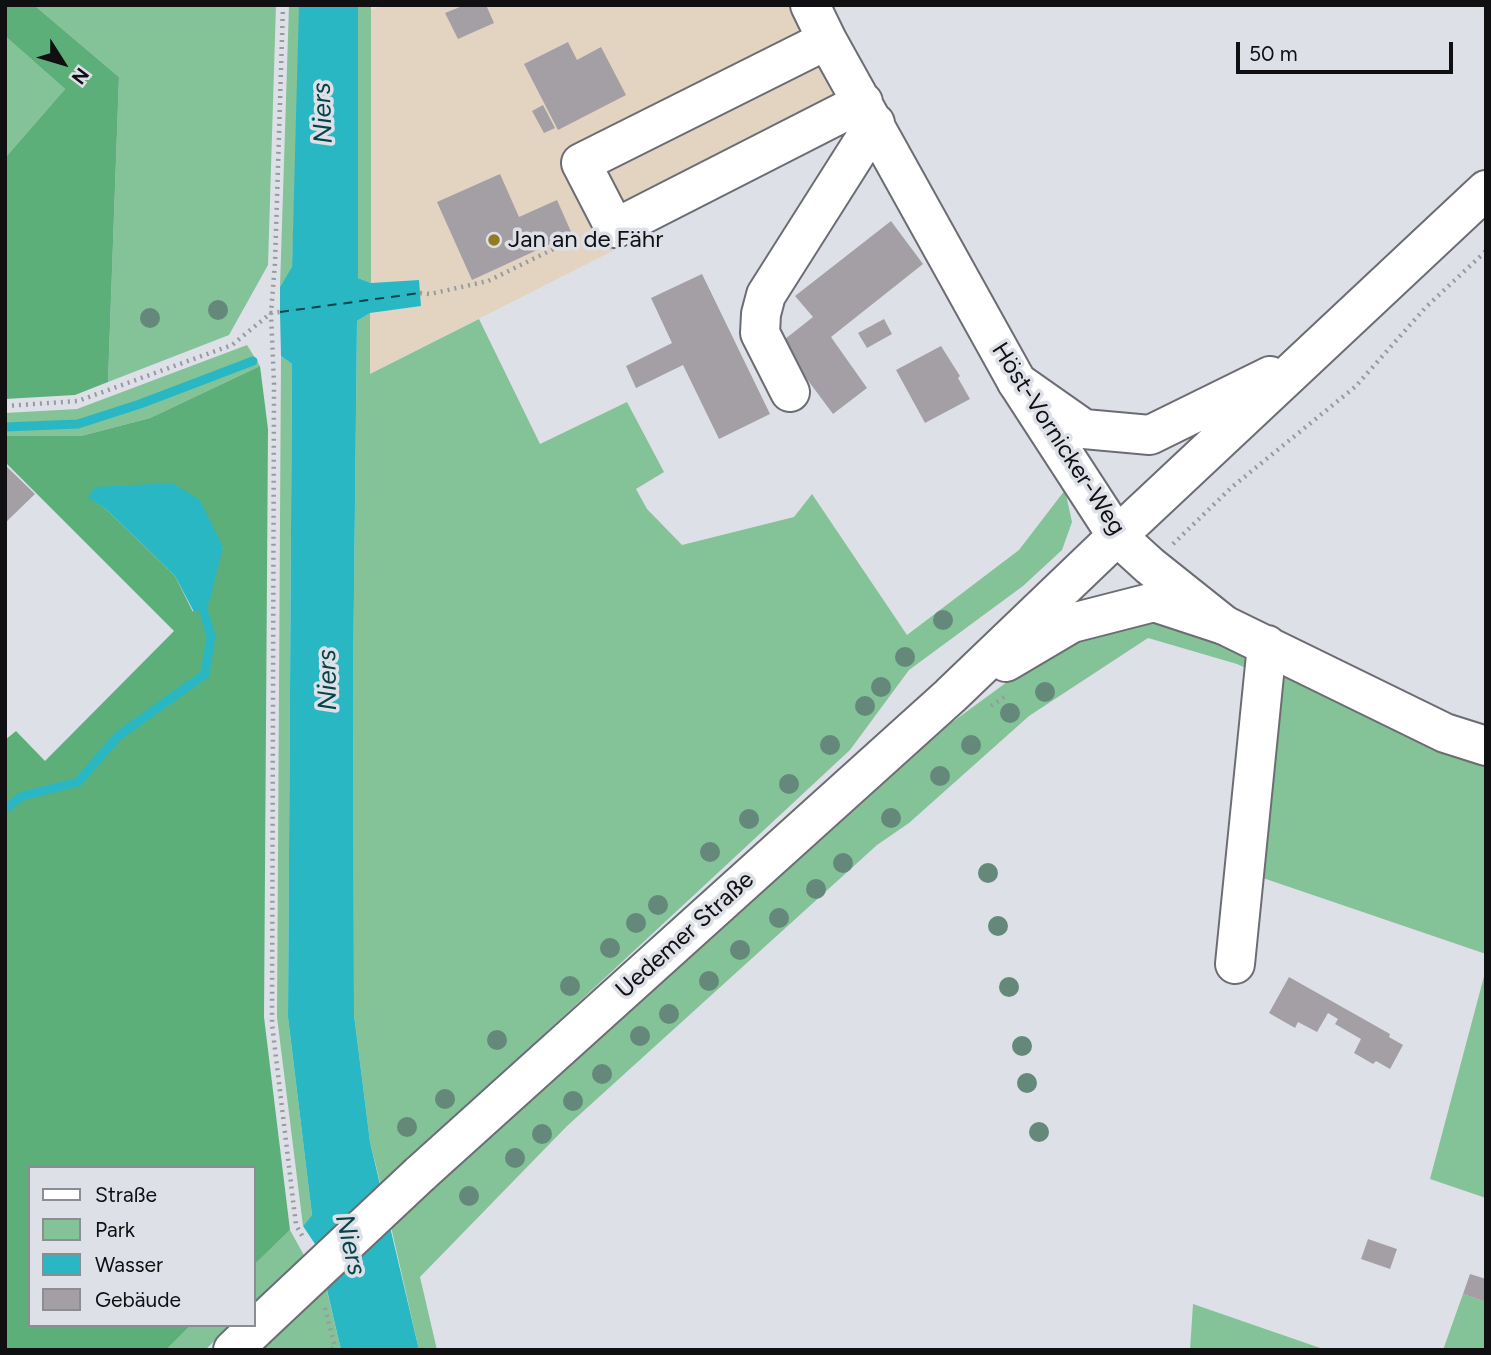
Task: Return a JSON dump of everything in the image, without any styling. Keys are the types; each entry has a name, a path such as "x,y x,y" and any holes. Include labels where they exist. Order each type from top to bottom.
{"main road":[{"name":"Höst-Vornicker-Weg","path":"810,5 1017,382 1116,536 1224,625 1445,733 1486,746"},
{"path":"827,40 581,163 615,228 869,112"},
{"path":"790,392 760,333 766,295 869,112"},
{"path":"950,696 1116,536 1486,190"},
{"path":"1017,382 1084,429 1150,435 1306,358"},
{"path":"950,696 1073,623 1118,611 1154,602 1224,625"},
{"path":"1235,964 1268,645"},
{"name":"Uedemer Straße","path":"244,1339 420,1174 950,696"}],"path":[{"path":"283,5 271,313 274,383 272,1024 296,1225 309,1249"},
{"path":"419,293 430,295 488,281 611,221"},
{"path":"1150,566 1232,487 1355,387 1426,307 1486,251"},
{"path":"5,406 78,401 232,345 271,313 280,312"},
{"path":"322,1298 335,1346 331,1350"}],"shaded area":[{"path":"384,5 810,5 882,136 837,137 370,374 370,313 421,306 418,280 371,283 371,10"}],"green space":[{"path":"5,5 34,5 119,77 108,382 75,395 5,399 5,158 65,89 5,36"},
{"path":"34,5 276,5 268,265 229,335 108,382 119,77"},
{"path":"289,5 299,5 300,28 292,268 280,287"},
{"path":"358,5 371,5 371,283 358,278"},
{"path":"5,36 65,89 5,158"},
{"path":"370,313 370,374 479,319 540,444 627,402 664,472 636,489 647,509 682,545 794,517 812,494 907,635 1019,550 1065,490 1072,522 1062,550 1023,586 909,670 850,750 381,1186 370,1142 354,1015 353,682 357,321"},
{"path":"247,345 260,366 150,418 81,436 5,436 5,413 77,409"},
{"path":"281,356 292,364 288,1017 312,1215 303,1226 277,1017"},
{"path":"260,366 268,429 264,1017 290,1230 256,1263 256,1166 28,1166 28,1327 189,1327 166,1350 5,1350 5,740 16,731 45,761 174,631 5,462 5,436 81,436 150,418","holes":["89,497 223,547 193,612 175,576 108,511"]},
{"path":"1171,613 1486,756 1486,954 1260,877 1274,681 1237,664 1148,638 1029,716 909,823 877,845 567,1126 420,1277 437,1350 419,1350 391,1227 951,723 1070,636"},
{"path":"1486,969 1486,1198 1430,1179"},
{"path":"290,1230 305,1257 256,1302 256,1263"},
{"path":"326,1287 341,1350 260,1350"},
{"path":"1463,1294 1486,1302 1486,1350 1443,1350"},
{"path":"1193,1304 1326,1350 1190,1350"},
{"path":"189,1327 229,1327 205,1350 166,1350"}],"water":[{"name":"Niers","path":"299,5 358,5 358,278 371,283 419,280 421,306 370,313 357,321 353,682 354,1015 370,1142 419,1350 341,1350 317,1247 303,1226 312,1215 288,1017 292,364 281,356 280,312 280,287 292,267"},
{"path":"172,483 200,500 223,547 209,603 194,612 175,576 108,511 88,497 95,487"}],"building":[{"path":"465,5 486,5 494,23 458,39 445,13"},
{"path":"568,42 577,60 601,47 626,95 558,130 524,64"},
{"path":"543,105 555,128 544,133 532,111"},
{"path":"500,174 519,217 557,200 572,234 472,280 437,202"},
{"path":"891,221 923,264 831,337 867,388 833,414 780,343 813,317 795,296"},
{"path":"702,274 770,414 719,439 683,365 636,388 626,366 672,343 651,298"},
{"path":"884,319 892,334 867,348 858,333"},
{"path":"941,346 960,376 958,378 970,399 925,423 896,370"},
{"path":"5,465 35,494 5,523"},
{"path":"1289,977 1390,1034 1389,1037 1403,1045 1390,1069 1376,1061 1373,1064 1354,1053 1361,1039 1335,1024 1338,1019 1328,1013 1317,1032 1298,1022 1295,1028 1269,1013"},
{"path":"1368,1239 1397,1249 1390,1269 1361,1259"},
{"path":"1470,1274 1486,1279 1486,1302 1463,1294"}],"waterway":[{"path":"5,427 78,424 140,404 253,361"},
{"path":"5,809 22,796 78,782 118,736 205,674 211,636 199,596"}],"ferry route":[{"path":"280,312 420,293"}],"place":[{"name":"Jan an de Fähr","path":"494,240"}]}
